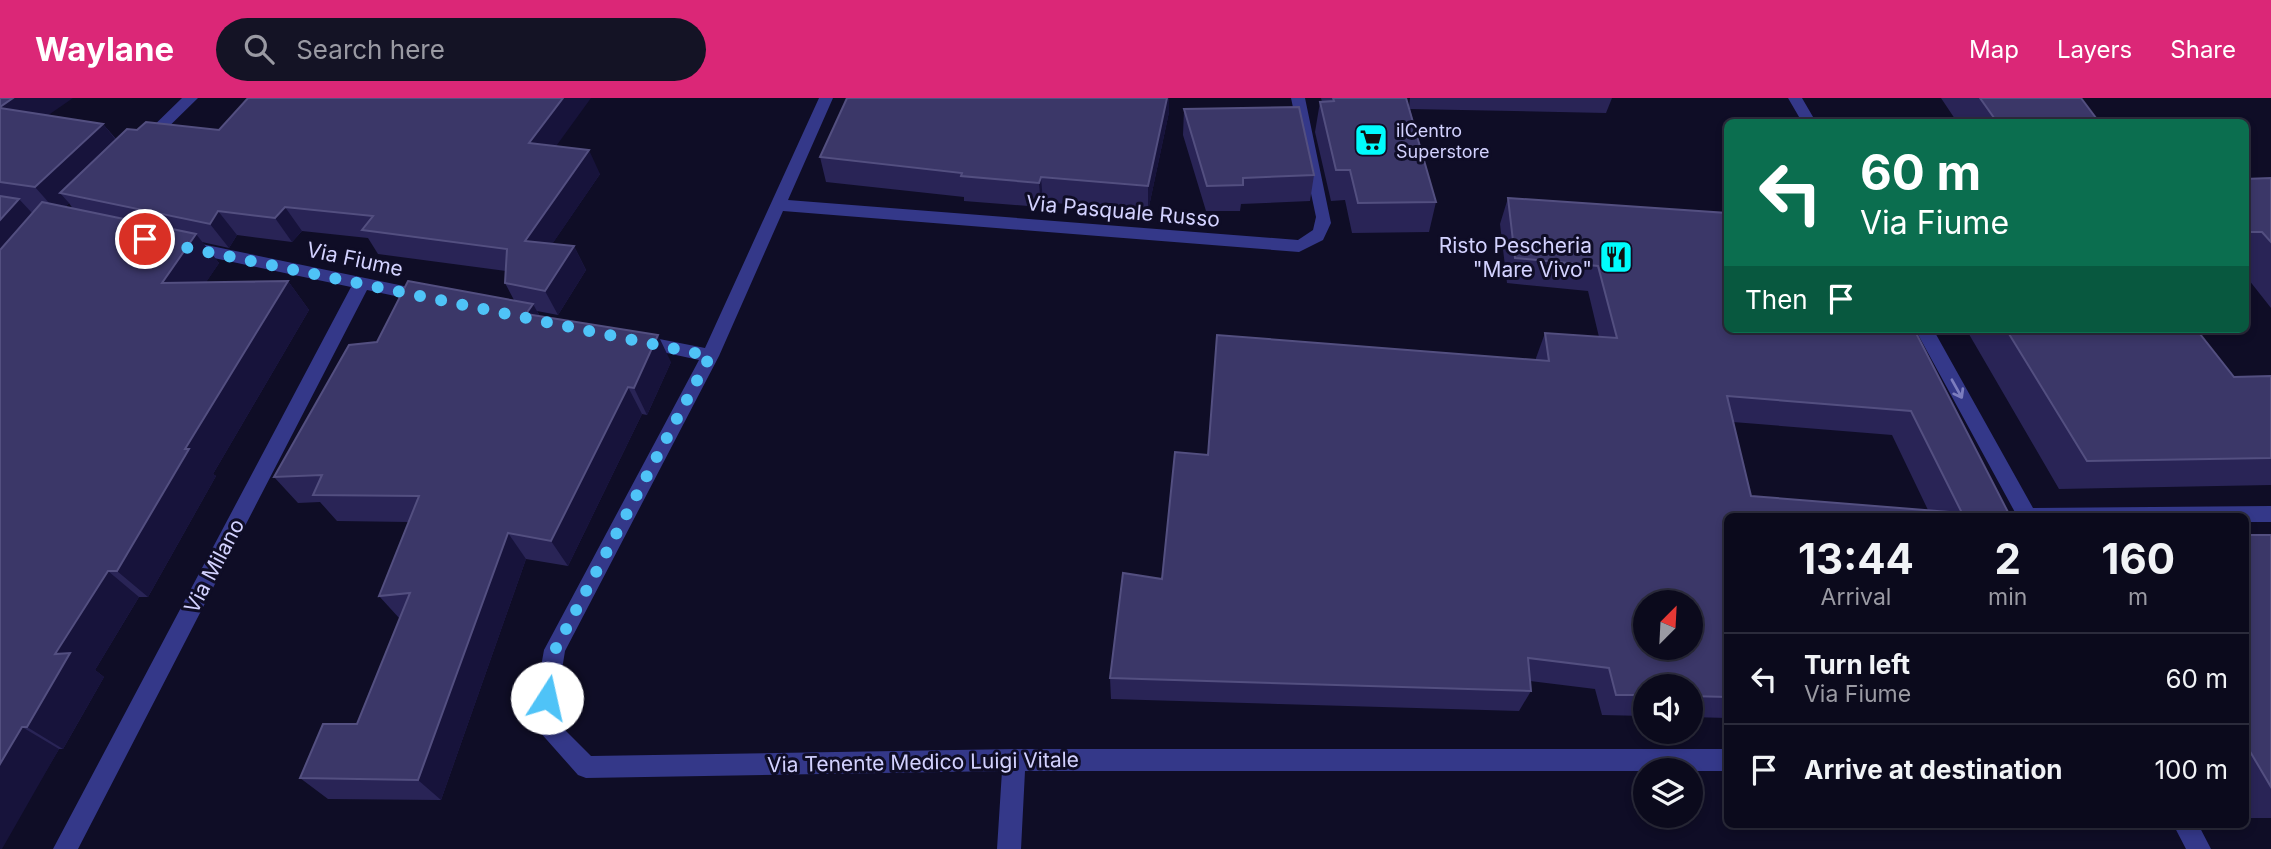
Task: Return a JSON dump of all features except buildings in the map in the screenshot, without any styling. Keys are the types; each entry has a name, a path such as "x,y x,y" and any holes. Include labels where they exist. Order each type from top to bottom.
{"street":[{"path":"132,155 191,98"},
{"path":"617,337 710,356 826,98"},
{"name":"Via Pasquale Russo","path":"780,205 1299,246 1315,240 1323,228 1324,217 1298,98"},
{"path":"1795,98 1807,119"},
{"name":"Via Fiume","path":"172,244 443,300"},
{"name":"Via Milano","path":"65,849 362,284"},
{"path":"1926,333 2025,513"},
{"name":"Via Tenente Medico Luigi Vitale","path":"710,356 555,650 542,722 586,767 1014,760 1724,760"},
{"path":"2249,513 2271,513"},
{"path":"1009,849 1014,760"},
{"path":"2187,828 2199,849"}],"place":[{"name":"ilCentro Superstore","path":"1371,140"},
{"name":"Risto Pescheria \"Mare Vivo\"","path":"1616,257"}],"route":[{"path":"145,239 710,356 555,650 547,698"}]}
